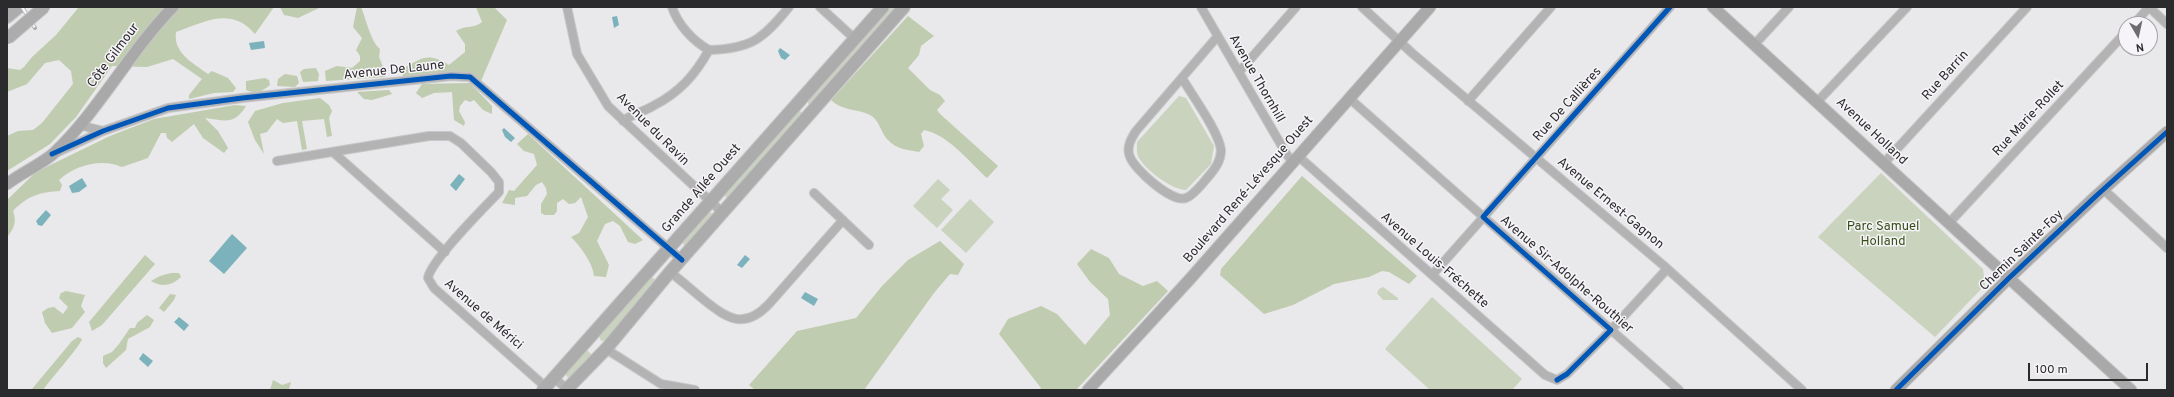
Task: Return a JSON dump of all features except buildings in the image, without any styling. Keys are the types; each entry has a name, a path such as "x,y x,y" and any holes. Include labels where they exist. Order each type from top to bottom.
{"main road":[{"path":"7,17 20,7"},
{"path":"8,38 44,7"},
{"name":"Côte Gilmour","path":"7,184 52,154 79,125 155,26 173,7"},
{"name":"Grande Allée Ouest","path":"546,389 553,377 883,7"},
{"path":"567,390 606,349 670,272 904,7"},
{"name":"Boulevard René-Lévesque Ouest","path":"1088,390 1190,279 1430,7"},
{"name":"Avenue Holland","path":"1713,7 2131,390"},
{"path":"798,102 810,113"},
{"name":"Chemin Sainte-Foy","path":"1896,390 2009,278 2103,189 2167,132"}],"street":[{"name":"Avenue du Ravin","path":"567,7 577,54 608,106 723,213"},
{"path":"672,7 686,31 700,45 709,50 726,50 748,45 767,34 789,7"},
{"path":"820,7 855,38"},
{"name":"Avenue Thornhill","path":"1200,7 1287,155 1296,159"},
{"path":"1239,72 1296,7"},
{"name":"Avenue Ernest-Gagnon","path":"1362,7 1468,101 1667,269 1802,390"},
{"path":"1468,101 1551,7"},
{"name":"Rue De Callières","path":"1433,274 1670,7"},
{"path":"1754,45 1789,7"},
{"path":"1817,102 1907,7"},
{"name":"Rue Barrin","path":"1884,163 2027,7"},
{"path":"2141,16 2149,7 2167,24"},
{"path":"1182,78 1214,131 1221,150 1220,159 1206,179 1186,198 1178,199 1165,192 1134,166 1129,156 1130,139 1182,78 1217,37"},
{"name":"Rue Marie-Rollet","path":"1949,223 2118,41"},
{"path":"623,121 653,107 673,94 697,70 709,50"},
{"name":"Avenue De Laune","path":"52,154 103,131 175,107 242,98 451,76 470,77 682,260"},
{"name":"Avenue Sir-Adolphe-Routhier","path":"1349,98 1679,390"},
{"path":"79,125 103,131"},
{"name":"Avenue de Mérici","path":"277,161 429,136 450,136 461,143 491,172 498,182 498,192 429,272 430,283 546,389"},
{"path":"332,152 445,252"},
{"name":"Avenue Louis-Fréchette","path":"1296,159 1433,274 1545,375 1557,380 1567,374 1611,330"},
{"path":"2103,189 2167,248"},
{"path":"814,193 869,245"},
{"path":"670,272 725,316 738,319 750,317 760,313 769,304 843,220"},
{"path":"1611,330 1667,269"},
{"path":"606,349 661,384 694,390"},
{"path":"553,377 567,390"}],"green space":[{"path":"79,7 274,7 255,34 246,25 237,20 227,18 207,21 176,32 178,46 185,57 208,74 212,71 228,78 236,88 233,92 214,93 189,99 189,95 202,79 173,59 147,67 112,66 76,117 50,144 7,171 7,136 18,131 33,130 42,123 73,84 71,71 59,60 45,63 27,84 7,92 7,68 20,70 24,67 32,57 56,35"},
{"path":"280,7 321,7 298,18 284,15"},
{"path":"357,7 361,7 371,36 380,49 379,57 386,74 385,77 326,81 325,71 337,66 352,68 360,61 360,56 356,50 362,38 353,27"},
{"path":"476,7 494,7 507,20 481,81 448,74 403,77 402,69 420,59 435,59 449,65 465,52 465,44 456,31 463,28 476,26 482,22"},
{"path":"891,7 895,7 884,23 811,105 809,105 807,100"},
{"path":"908,16 934,36 921,46 919,55 908,68 930,90 940,95 945,101 937,110 940,114 998,166 987,178 942,137 924,130 921,134 924,146 919,152 902,149 891,143 885,137 872,116 863,112 844,108 831,100"},
{"path":"316,68 319,74 318,81 303,82 300,72 304,69"},
{"path":"285,74 297,76 299,83 295,87 277,86 278,79"},
{"path":"265,78 269,80 270,85 264,89 258,92 246,90 246,81"},
{"path":"470,83 492,106 492,114 483,110 474,100 470,102 465,100 460,106 459,111 465,122 464,126 454,120 452,92 434,93 422,98 416,93 422,84"},
{"path":"389,90 392,94 372,100 364,99 357,92"},
{"path":"1179,96 1186,98 1214,146 1211,164 1186,190 1174,187 1153,173 1142,163 1137,154 1137,142"},
{"path":"320,98 329,105 332,111 329,118 332,136 327,137 324,119 302,121 307,149 302,150 297,121 283,123 277,119 267,132 260,134 264,154 255,140 248,122 255,111 283,103"},
{"path":"235,105 246,106 237,117 233,119 223,120 205,118 218,131 228,148 224,153 203,138 194,124 172,142 167,138 166,133 161,133 148,158 122,167 106,163 89,164 73,170 59,180 62,185 60,191 46,192 29,198 23,202 13,211 15,218 14,225 7,237 7,200 36,172 110,136 154,119"},
{"path":"799,110 803,114 729,198 726,198 725,193"},
{"path":"528,134 643,240 635,244 628,242 620,226 613,221 605,224 597,241 609,265 606,277 594,276 589,260 571,237 579,233 588,217 581,197 575,203 569,204 563,199 557,203 557,211 554,215 545,215 541,213 541,204 547,194 546,188 542,182 536,185 527,196 515,198 515,205 502,203 509,190 514,191 537,165 534,154 524,151 517,144"},
{"name":"Parc Samuel Holland","path":"1881,173 1983,269 1985,285 1935,337 1818,237"},
{"path":"1302,176 1417,276 1409,284 1389,272 1382,271 1369,277 1334,284 1293,305 1264,314 1220,275 1221,269"},
{"path":"938,179 950,190 941,199 953,210 937,228 913,206"},
{"path":"970,199 994,222 966,253 941,230"},
{"path":"708,213 712,213 713,216 685,247 682,241"},
{"path":"940,241 964,264 958,275 950,274 934,293 864,390 755,390 749,385 797,331 856,318 882,286 908,260"},
{"path":"1091,249 1109,258 1119,274 1143,286 1157,281 1168,291 1076,390 1039,390 1041,388 999,334 1008,319 1041,306 1057,314 1085,345 1110,315 1108,299 1090,282 1077,264"},
{"path":"145,255 155,264 102,325 92,331 89,322"},
{"path":"171,273 179,273 181,277 167,285 151,281 160,276"},
{"path":"649,278 654,278 656,284 606,340 601,341 599,336"},
{"path":"1383,287 1398,298 1398,300 1383,300 1377,293 1379,289"},
{"path":"66,291 85,295 81,306 85,312 72,328 52,333 45,323 42,312 48,308 54,307 63,314 68,307 59,298 61,293"},
{"path":"170,294 176,295 174,300 164,312 159,308"},
{"path":"1432,297 1522,379 1512,390 1430,390 1385,349"},
{"path":"147,315 154,320 150,327 128,339 126,350 106,368 103,363 103,356 112,352 130,328 135,328 137,323"},
{"path":"78,337 82,339 80,343 43,390 32,389 72,341"},
{"path":"587,350 592,355 570,380 565,374"},
{"path":"273,380 282,385 291,382 289,389 291,390 270,390"}],"water":[{"path":"617,16 619,25 614,28 612,17"},
{"path":"264,41 265,48 251,50 249,43"},
{"path":"780,48 790,55 785,60 781,58 778,51"},
{"path":"504,128 515,138 511,142 505,137 502,130"},
{"path":"459,174 465,179 456,191 450,185"},
{"path":"82,178 87,186 79,192 72,193 69,186"},
{"path":"46,210 51,215 42,226 38,225 36,221"},
{"path":"232,234 247,248 224,274 209,261"},
{"path":"745,255 750,259 742,268 737,265"},
{"path":"805,292 818,299 814,306 801,298"},
{"path":"179,317 189,325 184,331 174,322"},
{"path":"143,353 153,361 148,367 139,359"}],"railway":[{"path":"22,7 35,28"}],"cycle path":[{"path":"1557,380 1567,374 1611,330 1483,217 1670,7"},
{"path":"52,154 103,131 168,108 242,98 451,76 470,77 682,260"},
{"path":"1896,390 2009,278 2167,132"}]}
